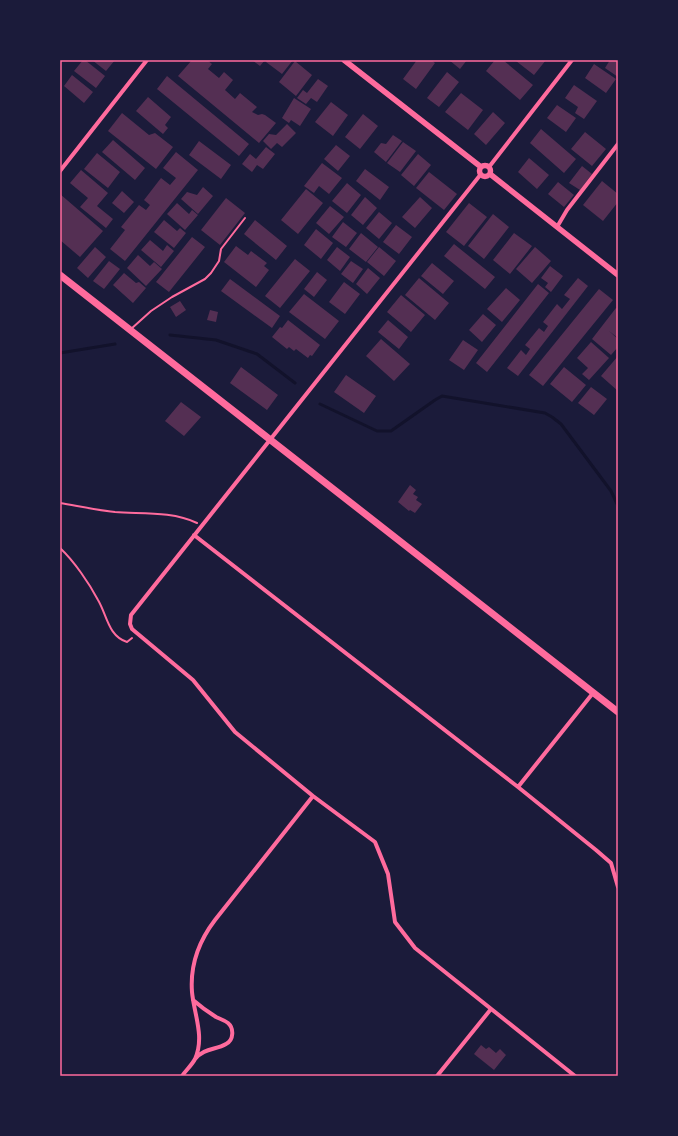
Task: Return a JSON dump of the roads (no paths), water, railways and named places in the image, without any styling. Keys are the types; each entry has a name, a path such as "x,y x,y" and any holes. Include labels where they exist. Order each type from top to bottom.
{"highway":[{"path":"60,275 618,712"}],"street":[{"path":"60,171 148,60"},
{"path":"344,60 481,167 484,165 489,167"},
{"path":"489,167 572,60"},
{"path":"557,227 567,210 618,144"},
{"path":"481,167 481,174 131,615 130,624 132,629 193,680 235,732 313,796 374,842 388,874 395,922 415,948 575,1076"},
{"path":"489,167 491,170 490,174"},
{"path":"481,174 485,176 490,174"},
{"path":"490,174 618,275"},
{"path":"194,535 518,787 611,863 618,887"},
{"path":"518,787 594,693"},
{"path":"193,1062 199,1036 193,1000 193,971 196,955 204,936 313,796"},
{"path":"182,1076 202,1053 227,1044 231,1040 233,1034 231,1027 227,1023 208,1012 193,1000"},
{"path":"437,1076 491,1010"}],"lane":[{"path":"130,330 151,311 172,297 205,279 219,261 221,249 245,218"}],"waterway":[{"path":"170,335 216,340 257,354 295,383"},
{"path":"60,353 115,344"},
{"path":"320,404 377,431 391,431 442,396 545,413 561,424 611,491 618,506"}]}
